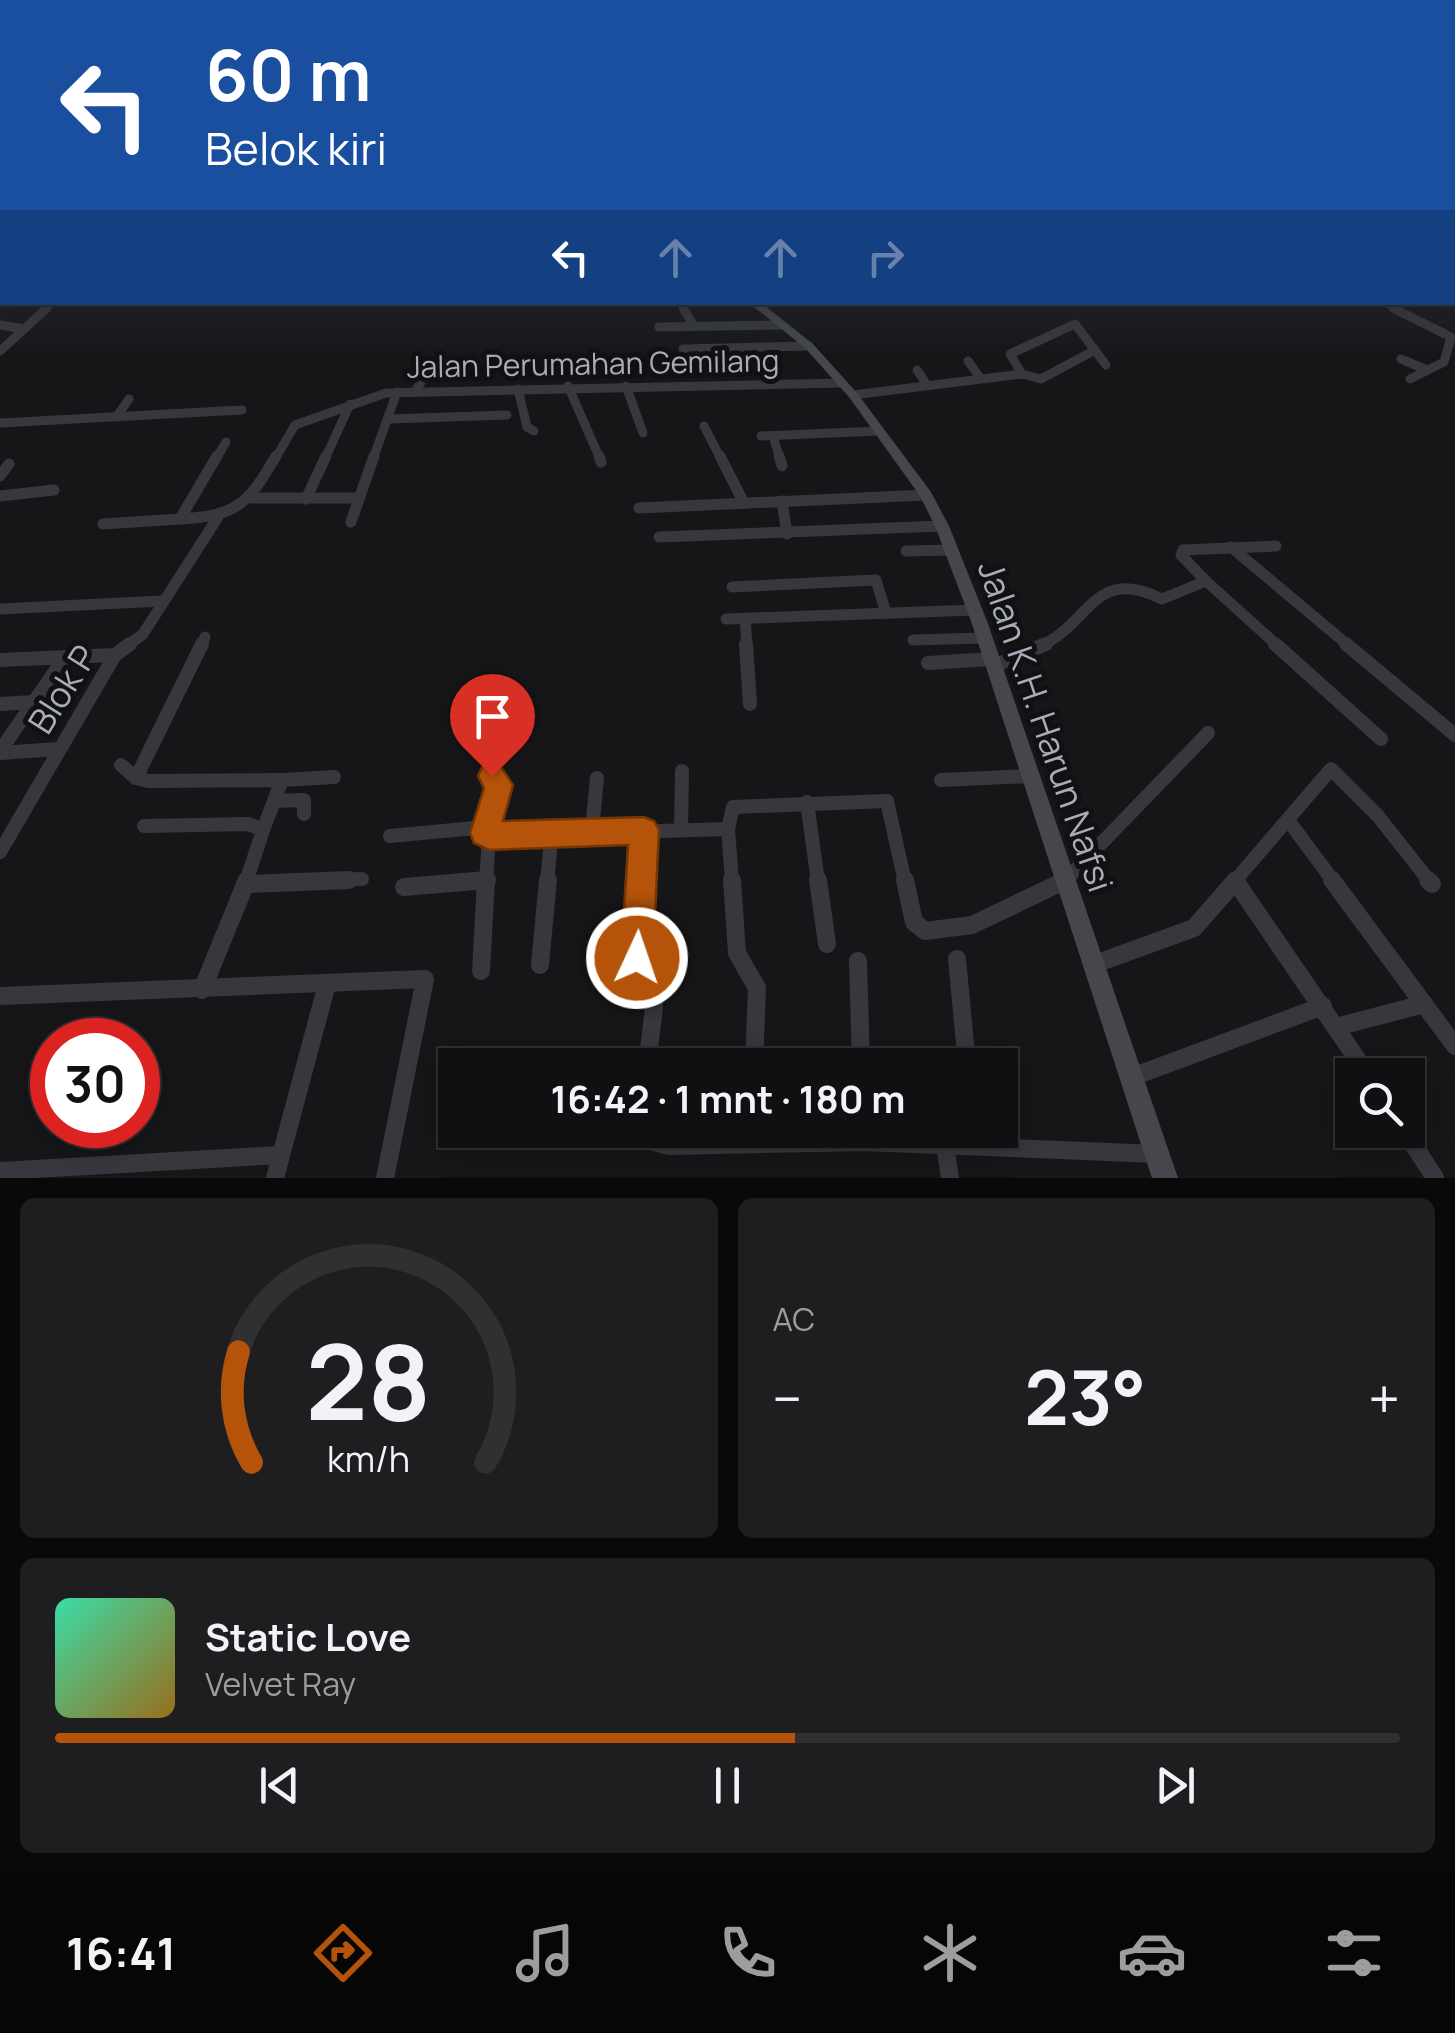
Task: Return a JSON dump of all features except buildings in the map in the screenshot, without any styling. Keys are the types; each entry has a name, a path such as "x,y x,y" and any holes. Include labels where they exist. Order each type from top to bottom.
{"main road":[{"name":"Jalan K.H. Harun Nafsi","path":"760,305 847,389 926,495 942,526 975,610 1165,1178"}],"street":[{"path":"0,351 50,305"},
{"path":"682,305 694,326"},
{"path":"1388,305 1451,337 1448,357 1410,379"},
{"name":"Jalan Perumahan Gemilang","path":"250,498 291,428 350,404 397,392 568,386 847,389 1022,374 1041,378 1074,361 1100,357 1075,324 1010,354"},
{"path":"0,325 24,329"},
{"path":"660,327 694,326 794,335"},
{"path":"683,349 794,335"},
{"path":"1000,343 1022,374"},
{"path":"1401,359 1426,370"},
{"path":"968,360 980,378"},
{"path":"415,391 431,368 492,367"},
{"path":"918,370 927,385"},
{"path":"568,386 601,462"},
{"path":"626,386 642,433"},
{"path":"512,389 527,427 534,430"},
{"path":"351,522 397,392"},
{"path":"116,416 129,399"},
{"path":"306,500 350,404"},
{"path":"0,422 242,410"},
{"path":"388,419 507,416"},
{"path":"704,426 744,503"},
{"path":"782,466 767,436 880,432"},
{"path":"180,519 226,442"},
{"path":"0,476 9,464"},
{"path":"0,496 54,490"},
{"path":"639,508 926,495"},
{"path":"103,524 218,516 250,498 358,498"},
{"path":"782,501 787,534"},
{"name":"Blok P","path":"0,852 115,655 143,634 218,516"},
{"path":"659,536 942,526"},
{"path":"1276,546 1192,547 1180,552 1206,581 1381,739"},
{"path":"1231,547 1455,735"},
{"path":"906,552 952,550"},
{"path":"732,587 874,580 886,612"},
{"path":"928,662 993,663 1050,642 1082,610 1110,590 1136,586 1162,599 1206,581"},
{"path":"0,609 162,601"},
{"path":"726,619 975,610"},
{"path":"745,618 750,704"},
{"path":"136,778 206,637"},
{"path":"913,640 984,638"},
{"path":"0,660 115,655"},
{"path":"0,752 64,657"},
{"path":"0,704 33,702"},
{"path":"755,1048 757,988 737,953 728,829 729,811 737,805 888,801 912,917 925,931 972,925 1031,893 1064,882 1208,733"},
{"path":"0,752 58,749"},
{"path":"121,765 136,778 334,777"},
{"path":"1092,965 1194,928 1330,769 1378,816 1432,884"},
{"path":"681,829 682,771"},
{"path":"482,971 487,880 499,785 492,776"},
{"path":"942,780 1031,776"},
{"path":"592,830 597,778"},
{"path":"202,990 282,780"},
{"path":"274,801 304,800 304,814"},
{"path":"806,802 827,944"},
{"path":"1288,820 1455,1046"},
{"path":"144,826 250,824 263,830"},
{"path":"390,836 475,828 493,835 728,829"},
{"path":"644,830 637,958 650,970 655,986 649,1048"},
{"path":"540,964 552,832"},
{"path":"245,884 362,879"},
{"path":"404,887 487,880"},
{"path":"1236,882 1357,1058"},
{"path":"958,959 966,1048"},
{"path":"858,961 861,1048"},
{"path":"0,996 426,979 385,1178"},
{"path":"275,1178 327,984"},
{"path":"1336,1027 1424,1004"},
{"path":"1132,1077 1323,1006"},
{"path":"1018,1142 1158,1154"},
{"path":"945,1148 950,1178"},
{"path":"1416,1148 1436,1178"},
{"path":"0,1171 280,1155"}],"route":[{"path":"492,776 499,785 485,833 489,836 644,830 637,958"}]}
